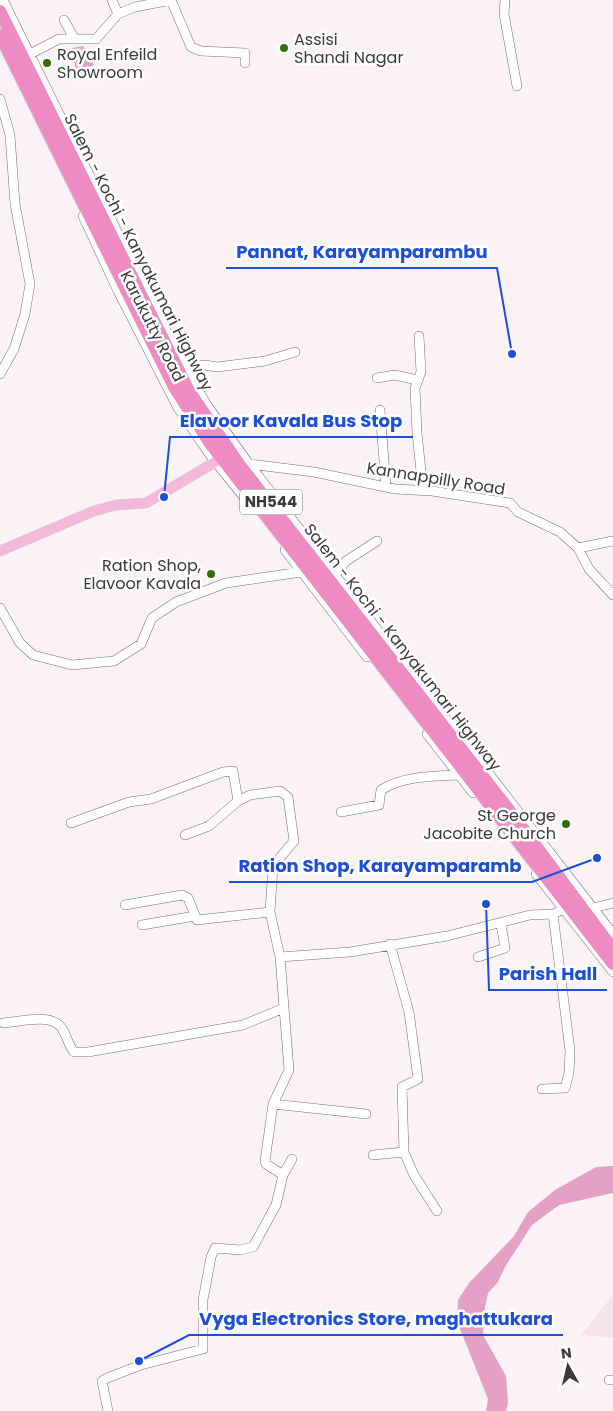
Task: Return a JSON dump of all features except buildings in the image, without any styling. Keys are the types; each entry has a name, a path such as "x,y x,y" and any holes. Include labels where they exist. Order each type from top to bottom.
{"highway":[{"name":"Salem - Kochi - Kanyakumari Highway","path":"5,4 189,391 613,949"},
{"name":"Salem - Kochi - Kanyakumari Highway","path":"0,35 174,387 219,460 613,964"}],"main road":[{"path":"0,551 94,511 116,505 146,503 219,460"}],"street":[{"path":"112,0 118,14"},
{"path":"30,54 59,39 96,39 118,14 136,7 171,0 191,47 201,51 245,54 245,63"},
{"path":"505,0 504,14 517,86"},
{"path":"5,4 186,368 244,464 335,575 613,934"},
{"path":"64,20 74,38"},
{"name":"Karukutty Road","path":"0,48 178,408 219,460 301,572 562,910 613,972"},
{"path":"0,99 10,135 15,204 30,284 25,314 14,349 0,374"},
{"path":"419,336 421,372 415,388 416,433 423,490"},
{"path":"186,368 205,365 217,367 265,361 295,352"},
{"path":"377,378 395,375 418,380"},
{"path":"380,410 386,487"},
{"name":"Kannappilly Road","path":"244,464 314,472 386,487 423,490 510,503 518,512 560,532 578,548 589,569 613,594"},
{"path":"335,575 346,561 377,541"},
{"path":"578,548 613,541"},
{"path":"0,608 20,642 33,655 72,664 114,661 141,644 152,618 176,602 226,583 301,572"},
{"path":"71,822 129,802 151,799 224,772 233,771 238,801"},
{"path":"341,812 379,805 381,790 394,784 430,776 458,775"},
{"path":"185,835 209,826 238,801 250,796 280,791 288,797 294,841 273,866 270,912 280,957 289,1070 273,1104 265,1161 266,1164 283,1175"},
{"path":"125,905 182,895 188,898 196,920 214,920 270,912"},
{"path":"593,908 613,904"},
{"path":"280,957 350,952 447,936 501,924 530,915 553,914 562,910"},
{"path":"542,1088 565,1088 569,1073 570,1051 553,914"},
{"path":"142,925 195,916"},
{"path":"478,957 505,948 501,924"},
{"path":"390,944 409,1012 418,1079 402,1087 404,1152 414,1175 436,1211"},
{"path":"3,1023 45,1020 54,1022 60,1026 74,1052 88,1052 243,1025 284,1008"},
{"path":"273,1104 366,1114"},
{"path":"373,1155 404,1152"},
{"path":"108,1411 102,1386 102,1382 107,1378 141,1365 204,1349 204,1300 214,1248 240,1250 253,1247 276,1205 283,1175 292,1159"}],"shaded area":[{"path":"83,46 94,65 76,72 72,48"},
{"path":"613,1166 613,1193 559,1205 532,1225 505,1267 498,1282 488,1293 483,1335 506,1376 508,1403 506,1411 486,1411 488,1399 457,1321 458,1300 469,1283 514,1236 528,1212 555,1190 596,1167"},
{"path":"613,1295 613,1338 581,1335"}],"place":[{"name":"Assisi Shandi Nagar","path":"284,48"},
{"name":"Royal Enfeild Showroom","path":"47,63"},
{"name":"Pannat, Karayamparambu","path":"512,354"},
{"name":"Elavoor Kavala Bus Stop","path":"164,497"},
{"name":"Ration Shop, Elavoor Kavala","path":"211,574"},
{"name":"St George Jacobite Church","path":"566,824"},
{"name":"Ration Shop, Karayamparamb","path":"597,858"},
{"name":"Parish Hall","path":"486,904"},
{"name":"Vyga Electronics Store, maghattukara","path":"139,1361"}]}
